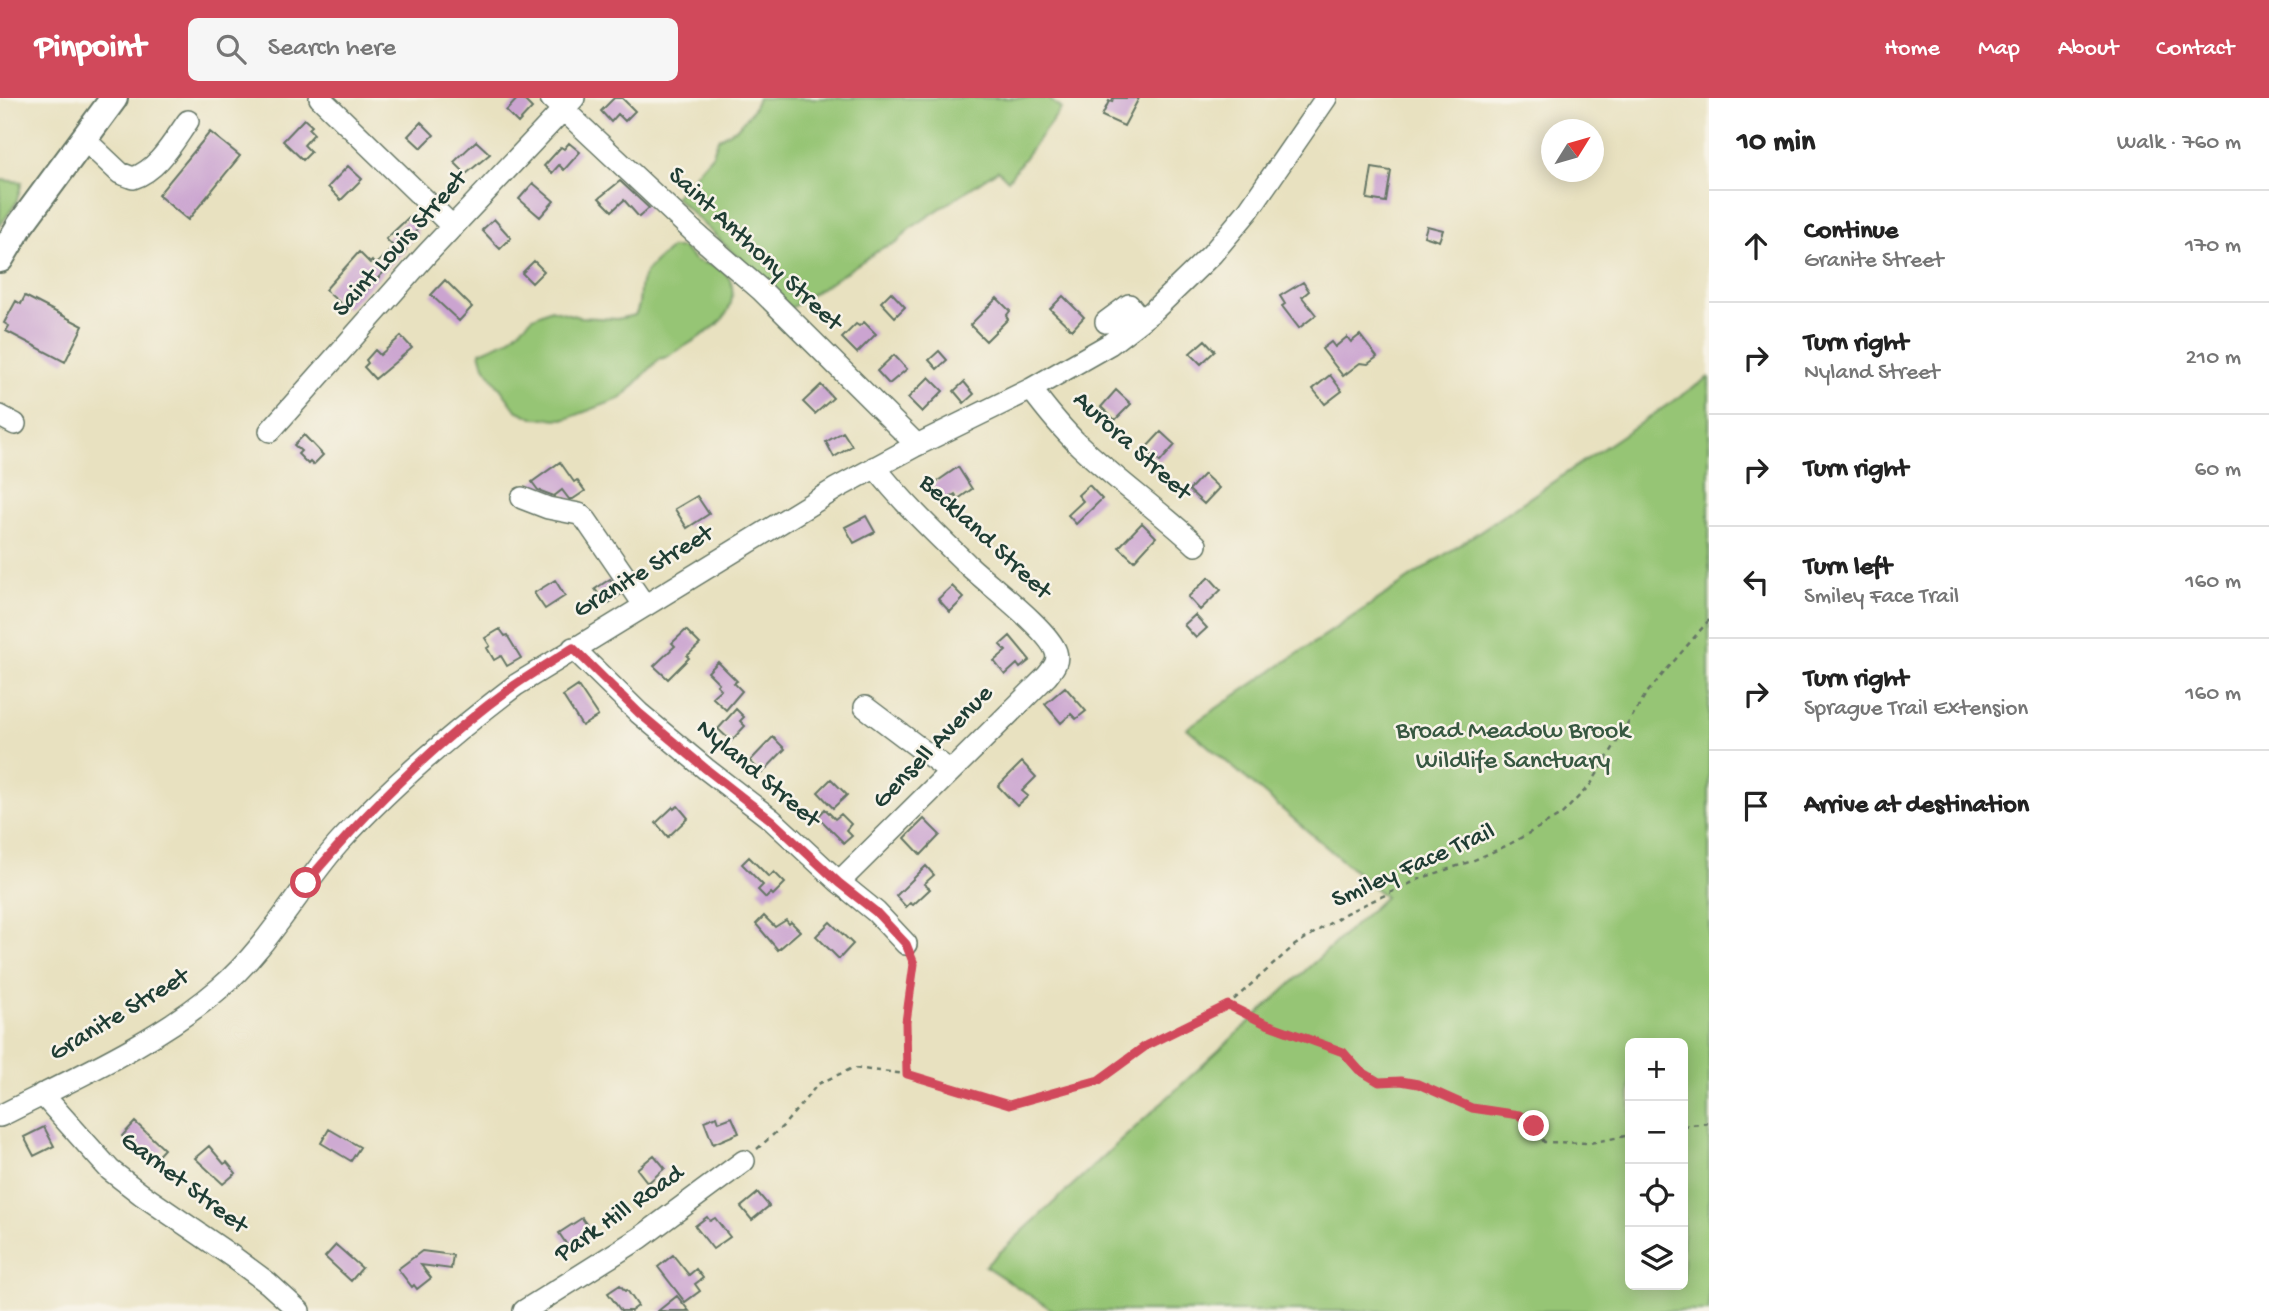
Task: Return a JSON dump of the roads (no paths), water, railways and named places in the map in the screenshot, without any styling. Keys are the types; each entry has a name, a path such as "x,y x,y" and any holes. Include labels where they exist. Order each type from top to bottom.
{"main road":[{"path":"0,259 21,224 114,98"}],"street":[{"path":"320,98 453,227"},
{"name":"Granite Street","path":"0,1116 157,1033 223,986 364,816 474,717 516,685 875,467 1031,389 1111,344 1212,254 1326,98"},
{"name":"Saint Louis Street","path":"270,431 563,102"},
{"name":"Saint Anthony Street","path":"563,102 694,232 761,290 917,445"},
{"path":"84,139 120,173 133,178 143,175 158,161 188,121"},
{"path":"1106,322 1129,305 1141,320"},
{"name":"Aurora Street","path":"1031,389 1053,418 1081,447 1196,545"},
{"name":"Beckland Street","path":"875,467 899,497 968,565 1033,622 1055,649"},
{"path":"522,498 548,508 579,514 586,520 645,606"},
{"name":"Nyland Street","path":"573,648 639,713 771,820 839,883 876,912 906,944"},
{"name":"Gensell Avenue","path":"839,883 1047,676 1056,664 1058,654 1055,649"},
{"path":"865,707 950,771"},
{"name":"Garnet Street","path":"42,1094 110,1170 268,1283 299,1311"},
{"name":"Park Hill Road","path":"524,1311 640,1238 744,1161"}],"park label":[{"name":"Broad Meadow Brook Wildlife Sanctuary","path":"1513,747"}]}
